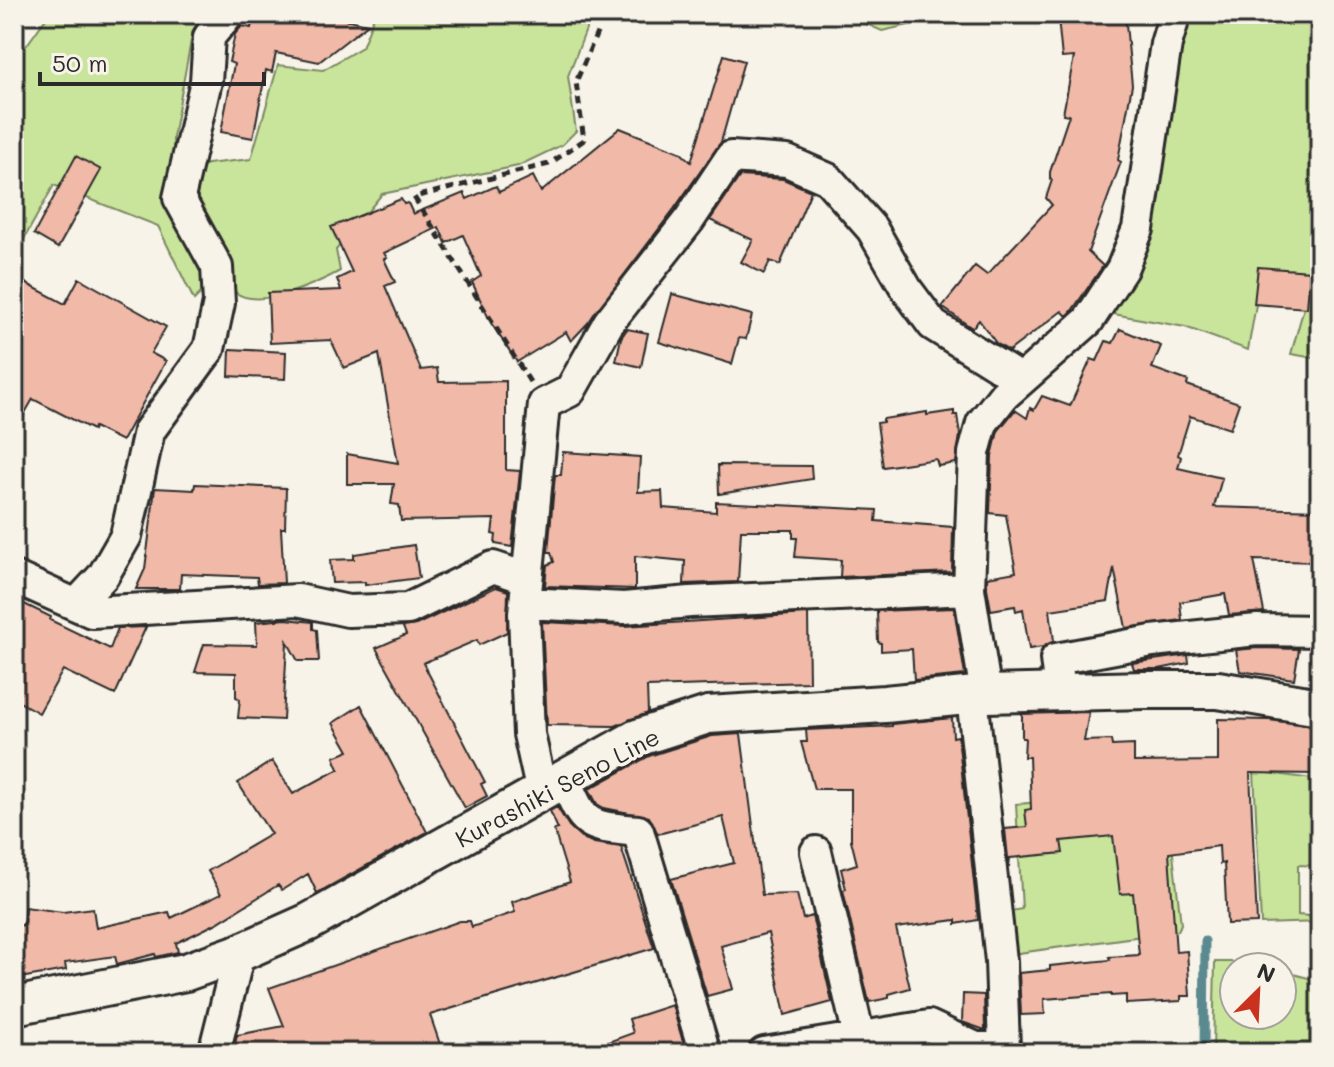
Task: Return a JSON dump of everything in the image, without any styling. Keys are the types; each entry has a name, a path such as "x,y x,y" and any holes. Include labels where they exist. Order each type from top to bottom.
{"main road":[{"name":"Kurashiki Seno Line","path":"14,1006 186,972 239,953 309,922 637,738 708,715 1060,692 1218,690 1320,707"}],"street":[{"path":"76,605 103,576 126,536 149,431 209,349 219,303 217,267 179,198 206,81 209,37 228,14"},
{"path":"764,1053 852,1043 929,1026 976,1048 1004,1048 1001,961 969,589 974,453 982,423 1004,395 1088,321 1122,269 1138,229 1166,44 1175,14"},
{"path":"705,1053 638,831 595,827 553,786 529,734 525,591 544,404 570,391 609,322 689,220 731,157 787,161 828,179 872,229 907,290 933,325 1021,380"},
{"path":"14,577 92,612 298,600 348,611 408,609 493,567 525,591 624,608 969,589"},
{"path":"1060,692 1056,659 1152,641 1257,630 1320,631"},
{"path":"816,852 852,1043"},
{"path":"214,1053 239,953"}],"path":[{"path":"544,404 414,197 549,164 584,140 576,82 605,14"}],"green space":[{"path":"49,14 203,14 193,30 173,137 174,199 209,285 194,300 158,226 54,185 14,257 14,63"},
{"path":"375,14 592,14 568,76 576,131 562,145 518,166 382,194 336,250 340,271 288,293 273,297 245,297 235,292 221,274 202,231 188,192 197,168 251,159 278,65 323,70 362,47"},
{"path":"844,14 940,14 935,19 882,31"},
{"path":"1188,14 1320,14 1320,359 1291,354 1311,282 1261,276 1248,350 1185,327 1108,313 1150,244 1181,41"},
{"path":"1254,771 1320,780 1320,866 1298,865 1298,915 1320,917 1320,922 1261,924"},
{"path":"1166,793 1181,924 1178,931 1011,954 1005,912 1022,909 1016,804"},
{"path":"1215,962 1218,962 1218,1031 1298,1031 1298,975 1320,981 1320,1053 1213,1053"}],"building":[{"path":"254,14 321,14 368,24 319,62 276,53 272,72 266,70 253,138 221,132 234,64 229,62 235,34 242,26 251,28"},
{"path":"1125,14 1132,85 1118,160 1121,162 1088,252 1103,266 1067,316 1062,311 1009,351 996,343 979,320 972,328 942,307 975,266 987,275 1052,205 1046,198 1052,180 1050,172 1069,115 1063,114 1074,57 1062,58 1058,18"},
{"path":"724,55 744,61 721,142 674,209 571,341 566,332 517,362 491,323 472,282 481,276 463,235 446,243 439,227 384,253 395,282 385,286 421,370 437,368 439,382 506,381 506,470 520,471 512,547 495,544 496,535 492,534 494,519 401,521 399,505 391,504 394,484 347,484 347,454 398,463 379,354 344,368 331,340 270,343 268,293 341,290 337,279 352,272 331,227 401,199 404,204 408,203 413,214 464,193 467,199 496,186 499,192 533,176 541,192 620,128 680,152 691,162"},
{"path":"76,156 101,170 58,248 34,234"},
{"path":"740,176 783,179 811,191 780,265 770,261 764,274 741,262 753,240 710,220"},
{"path":"1258,267 1310,271 1307,308 1254,304"},
{"path":"14,277 65,304 79,278 166,327 151,353 166,361 122,441 94,427 93,430 33,399 14,432"},
{"path":"672,294 752,315 746,339 739,338 732,364 659,342"},
{"path":"627,329 648,333 641,367 616,361 621,338"},
{"path":"1120,329 1161,346 1152,368 1188,381 1187,385 1239,403 1230,429 1190,416 1178,455 1181,457 1178,468 1222,478 1214,507 1318,510 1316,562 1254,560 1264,612 1229,615 1225,594 1180,602 1182,620 1126,628 1114,568 1108,601 1050,610 1054,641 1029,649 1023,609 1016,611 1015,606 991,610 987,588 987,577 1016,572 1006,515 990,513 992,456 998,431 1015,410 1027,418 1030,408 1034,410 1042,396 1070,406 1091,359 1097,361 1106,341 1113,343"},
{"path":"230,349 286,352 285,379 229,376"},
{"path":"954,411 960,435 956,463 938,466 936,459 883,467 877,423 883,422 883,419 927,412 927,415"},
{"path":"563,452 640,457 638,492 662,491 663,508 716,512 716,502 877,510 876,521 953,527 952,572 840,577 841,560 795,557 797,538 793,538 793,530 741,530 738,582 684,584 685,561 635,556 635,589 545,586 547,565 554,562 551,552 548,552 555,475 561,475"},
{"path":"718,465 811,466 812,479 719,494"},
{"path":"195,484 286,488 285,528 281,528 284,583 258,584 257,577 181,574 180,589 136,589 145,569 155,488 194,490"},
{"path":"414,545 419,578 365,585 365,582 332,583 330,560 354,559 354,554"},
{"path":"496,587 508,591 507,632 479,645 477,640 423,663 485,782 481,784 487,796 465,808 376,648 406,635 403,627 416,625"},
{"path":"14,599 110,649 118,628 146,627 115,695 63,670 39,713 14,699"},
{"path":"954,608 965,675 914,680 912,649 881,651 877,611"},
{"path":"808,614 809,682 647,687 648,713 615,726 547,725 542,622 625,626"},
{"path":"286,619 313,622 313,629 317,630 319,661 298,661 287,641 283,720 238,718 240,699 236,697 236,673 195,672 204,644 257,645 256,622"},
{"path":"1299,649 1294,679 1240,671 1236,650"},
{"path":"1188,655 1189,663 1159,669 1134,669 1132,663"},
{"path":"361,705 427,832 317,893 308,874 282,890 278,885 217,923 176,943 178,952 156,957 155,954 117,964 115,956 65,963 66,970 14,979 14,926 23,925 25,907 63,912 93,908 96,928 169,912 171,918 221,894 208,871 271,834 238,783 272,761 293,794 339,769 334,757 349,751 333,723"},
{"path":"1089,712 1084,741 1111,740 1112,746 1134,745 1134,762 1218,761 1218,719 1269,720 1320,727 1320,774 1250,773 1257,923 1227,924 1224,863 1220,864 1219,846 1169,853 1176,952 1187,951 1190,996 1181,996 1181,1001 1126,1004 1126,995 1111,994 1044,999 1045,1014 1021,1015 1019,973 1050,970 1050,966 1110,960 1109,957 1139,955 1133,893 1120,894 1113,836 1061,841 1063,853 1010,858 1009,867 1005,829 1027,827 1025,810 1031,809 1029,757 1024,757 1022,714"},
{"path":"952,718 953,737 958,736 978,920 896,928 910,988 889,994 889,998 869,1002 841,869 857,864 851,840 851,789 814,789 801,742 807,742 806,730 892,726"},
{"path":"741,734 762,895 797,894 803,919 812,916 832,1002 785,1015 768,933 721,946 733,989 707,996 671,879 734,863 723,817 658,834 649,817 604,808 597,804 589,789 649,756 712,736"},
{"path":"557,807 569,826 582,838 621,847 654,948 430,1015 443,1053 233,1053 237,1035 284,1026 269,988 460,921 470,921 472,927 515,912 512,902 570,882 554,830 558,829 550,811"},
{"path":"963,994 984,995 985,1030 962,1022"},
{"path":"672,1005 684,1045 657,1053 587,1053 586,1050 633,1033 629,1019"}],"waterway":[{"path":"1204,1053 1205,941"}]}
